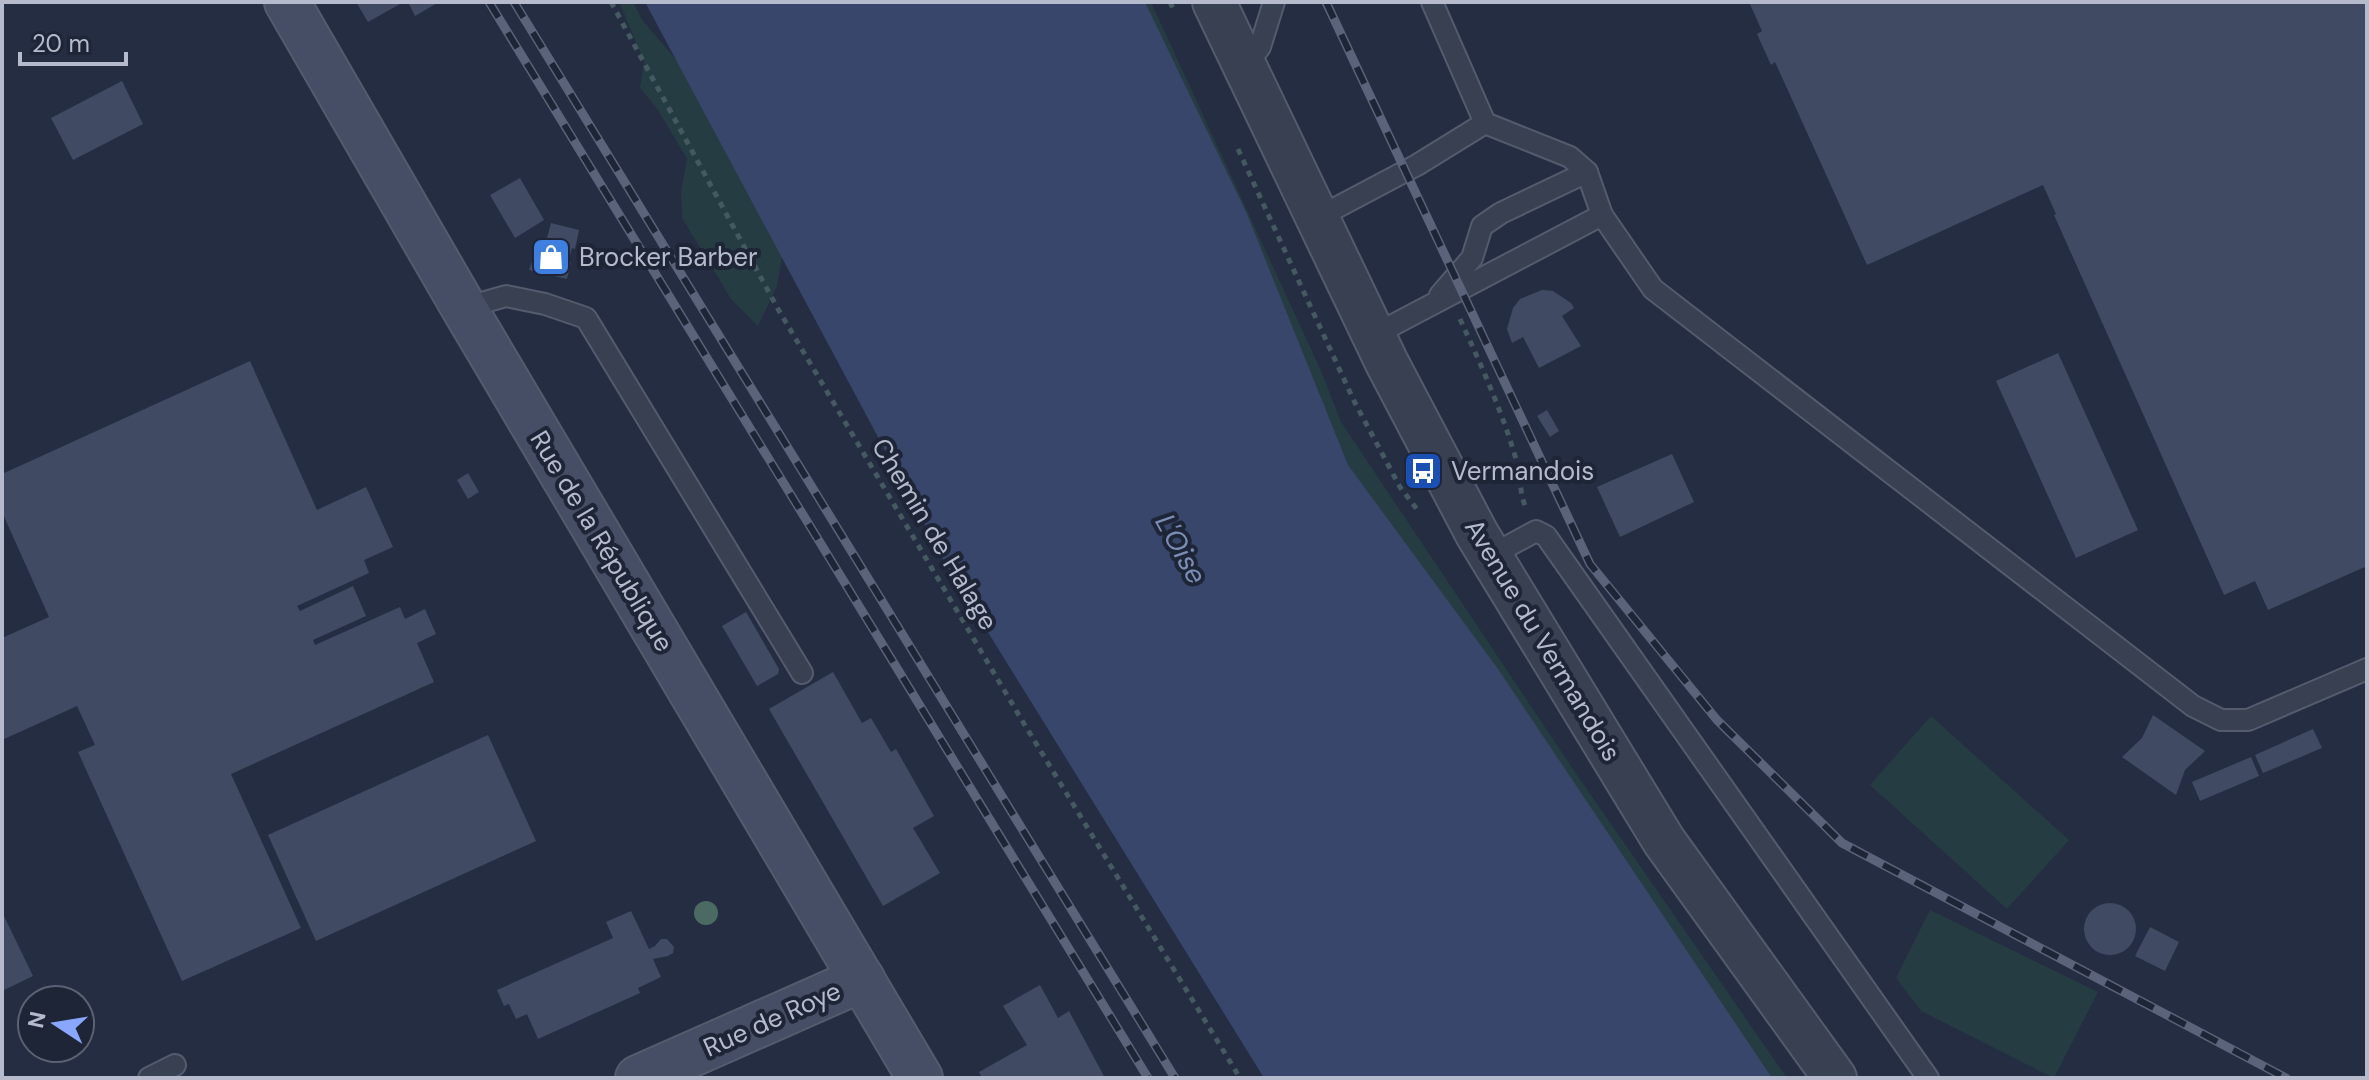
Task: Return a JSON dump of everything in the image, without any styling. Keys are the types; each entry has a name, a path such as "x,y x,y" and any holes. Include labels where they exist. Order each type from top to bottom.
{"main road":[{"name":"Rue de la République","path":"287,2 464,308 920,1078"},
{"name":"Rue de Roye","path":"638,1078 862,979"}],"street":[{"name":"Avenue du Vermandois","path":"1214,2 1374,335 1490,556 1664,841 1835,1078"}],"lane":[{"path":"1244,67 1260,47 1274,2"},
{"path":"1432,2 1485,123 1570,157 1587,172 1602,215 1653,289 2193,706 2221,720 2248,720 2367,669"},
{"path":"1317,218 1417,165 1485,123"},
{"path":"1440,300 1472,258 1482,226 1501,213 1587,172"},
{"path":"1374,335 1602,215"},
{"path":"464,308 506,296 545,304 586,318 802,673"},
{"path":"1490,556 1536,531 1546,536 1928,1078"},
{"path":"149,1078 175,1065"}],"path":[{"name":"Chemin de Halage","path":"611,2 778,309 1023,722 1240,1078"},
{"path":"1440,300 1491,385 1518,463 1522,500 1536,531"}],"shaded area":[{"path":"619,2 633,2 643,21 697,84 782,258 777,286 758,326 731,299 682,218 681,191 687,159 658,110 640,88 644,61"},
{"path":"1115,2 1151,2 1322,373 1341,422 1575,772 1787,1078 1746,1078 1324,432"},
{"path":"1931,716 2069,840 2007,909 1870,785"},
{"path":"1930,910 2098,992 2054,1078 1921,1011 1896,978"}],"water":[{"name":"L'Oise","path":"645,2 1145,2 1247,214 1348,465 1498,669 1772,1078 1264,1078 947,566"}],"building":[{"path":"356,2 399,2 400,4 368,22"},
{"path":"408,2 439,2 415,16"},
{"path":"1749,2 2367,2 2367,566 2268,610 2255,581 2224,595 2043,185 1867,265 1775,62 1771,65 1757,34 1762,31"},
{"path":"122,81 143,124 73,160 51,118"},
{"path":"520,178 544,220 515,238 490,195"},
{"path":"551,223 579,230 568,262 571,262 567,279 529,270 539,241 546,242"},
{"path":"1542,290 1553,291 1571,303 1574,308 1562,316 1581,346 1539,368 1523,337 1512,343 1507,329 1513,308 1520,299"},
{"path":"2058,353 2138,530 2076,558 1996,381"},
{"path":"250,361 317,510 366,487 393,547 364,560 369,573 297,606 300,611 353,586 366,616 313,640 315,645 400,607 405,619 425,609 436,634 417,643 434,682 231,774 301,928 182,981 78,752 95,745 77,706 2,740 2,638 49,617 2,512 2,474"},
{"path":"1547,410 1559,431 1550,437 1537,416"},
{"path":"1672,454 1694,502 1620,537 1597,487"},
{"path":"468,473 479,492 468,499 457,480"},
{"path":"746,612 779,669 778,674 757,686 722,626"},
{"path":"833,672 862,723 871,718 891,752 896,749 934,816 913,828 940,873 883,906 769,709"},
{"path":"2153,715 2205,751 2185,770 2176,795 2122,757 2142,738"},
{"path":"2313,729 2322,748 2263,773 2255,755"},
{"path":"488,735 536,841 316,941 268,835"},
{"path":"2251,757 2259,776 2200,801 2192,782"},
{"path":"2110,903 2128,911 2136,929 2128,947 2110,955 2092,947 2084,929 2092,911"},
{"path":"631,911 649,949 661,939 667,939 674,947 673,953 668,956 653,959 661,977 638,988 640,993 538,1039 527,1014 516,1019 509,1004 504,1006 497,990 613,938 606,922"},
{"path":"2,912 33,976 2,991"},
{"path":"2150,927 2179,942 2165,971 2135,956"},
{"path":"1040,985 1058,1018 1069,1011 1105,1078 982,1078 979,1072 1027,1045 1003,1006"}],"railway":[{"path":"489,2 1148,1078"},
{"path":"514,2 1175,1078"},
{"path":"1326,2 1590,564 1717,720 1842,843 2286,1078"}],"place":[{"name":"Brocker Barber","path":"551,257"},
{"name":"Vermandois","path":"1423,471"}]}
